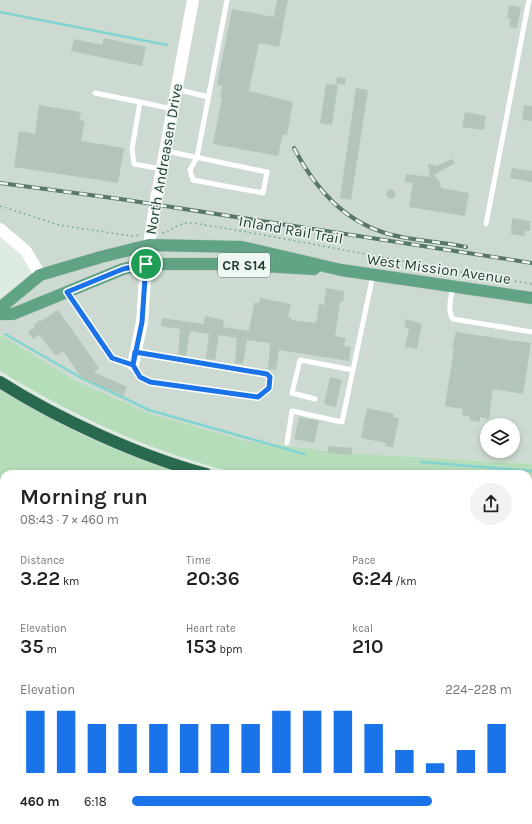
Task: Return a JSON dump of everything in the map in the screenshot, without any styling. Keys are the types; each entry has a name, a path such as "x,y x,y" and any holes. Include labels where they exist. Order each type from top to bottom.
{"highway":[{"path":"0,382 40,405 97,433 160,459 194,470"}],"main road":[{"name":"West Mission Avenue","path":"0,308 40,275 101,257 149,246 242,247 341,270 532,298"},
{"name":"West Mission Avenue","path":"0,314 13,314 123,269 146,264 231,264 341,270"}],"street":[{"name":"North Andreasen Drive","path":"133,365 142,322 146,264 172,109 193,0"},
{"path":"0,229 26,251 40,275"}],"lane":[{"path":"165,151 197,158 267,172 264,193 194,180 190,170 197,158 228,0"},
{"path":"486,224 529,0"},
{"path":"176,89 208,97"},
{"path":"95,93 172,109"},
{"path":"140,102 132,149 134,164 162,168"},
{"path":"287,443 292,411 342,422 373,275"},
{"path":"453,287 450,300 450,314 453,319 532,332"},
{"path":"67,292 112,358 133,365 140,377 150,382 258,397 269,388 270,377 267,374 135,352"},
{"path":"315,399 292,393 300,360 353,370"}],"path":[{"path":"0,206 58,225 132,236"},
{"name":"Inland Rail Trail","path":"167,232 177,225 185,222 193,223 294,240 438,269 532,284"}],"shaded area":[{"path":"0,0 532,0 532,464 344,453 246,441 155,415 134,407 74,380 0,335 0,308 40,275 0,229"}],"green space":[{"path":"0,336 2,336 74,380 134,407 155,415 246,441 344,453 532,464 532,470 225,470 147,445 87,419 28,388 0,371"},
{"path":"0,390 66,427 89,438 171,470 0,470"}],"building":[{"path":"277,0 288,0 279,47 259,43 249,91 293,102 287,135 283,134 278,156 213,144 222,98 220,98 222,86 217,85 232,9 274,17"},
{"path":"509,5 521,7 517,28 509,27 511,19 507,18"},
{"path":"104,38 146,47 142,66 71,51 74,39 102,45"},
{"path":"337,77 346,78 345,85 336,84"},
{"path":"326,84 338,85 332,125 320,123"},
{"path":"356,88 368,90 351,200 340,198"},
{"path":"39,105 81,112 79,120 85,121 81,141 124,148 118,183 14,167 19,131 35,134"},
{"path":"524,105 532,106 532,121 522,120"},
{"path":"465,112 486,116 484,130 462,127"},
{"path":"452,159 455,163 434,175 440,182 441,188 469,193 465,216 409,207 413,183 405,182 406,174 430,177 428,163 436,166"},
{"path":"512,168 532,171 532,182 510,178"},
{"path":"391,189 396,194 391,199 386,194"},
{"path":"512,218 530,221 530,231 525,231 524,236 511,234"},
{"path":"326,288 344,291 343,302 340,302 335,336 346,338 344,346 351,347 349,361 279,350 276,370 268,369 270,343 247,340 243,364 235,363 237,338 219,335 215,360 206,359 209,334 190,331 186,356 178,355 180,329 161,326 162,318 204,324 205,316 224,320 223,327 249,331 254,303 259,303 260,298 291,304 288,317 292,318 291,320 316,323 319,304 324,305"},
{"path":"58,310 99,368 94,372 127,387 123,396 81,377 63,351 56,356 39,335 33,339 28,332 35,327 34,324"},
{"path":"406,319 422,324 417,349 405,347 409,328 404,327"},
{"path":"456,332 531,343 523,394 493,389 489,418 480,417 480,422 469,420 470,416 462,415 463,409 445,406 454,348 452,348"},
{"path":"330,377 342,380 336,407 324,404"},
{"path":"367,408 394,414 393,417 399,418 393,447 385,446 386,443 361,438"},
{"path":"299,417 319,421 314,443 294,439"},
{"path":"328,446 353,448 351,455 328,453"}],"waterway":[{"path":"0,12 167,45"},
{"path":"5,334 78,376 149,410 304,454"},
{"path":"421,462 520,470"}],"railway":[{"path":"294,148 320,189 343,211 355,220 395,236 466,247"},
{"path":"0,183 120,199 532,263"}],"route":[{"path":"146,264 123,269 67,292 112,358 133,365 135,352 267,374 270,377 269,388 258,397 150,382 140,377 133,365 136,344 142,322 146,264"}]}
